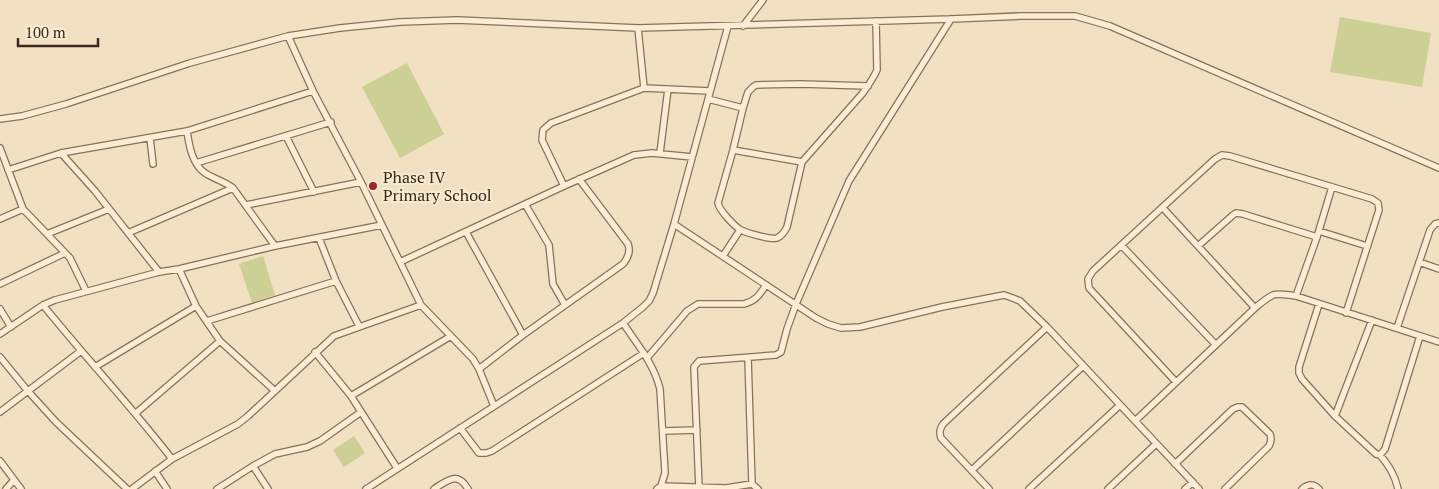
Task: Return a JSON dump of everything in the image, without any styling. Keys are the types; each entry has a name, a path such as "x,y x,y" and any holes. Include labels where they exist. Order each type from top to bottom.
{"street":[{"path":"743,26 763,0"},
{"path":"0,119 22,116 66,104 190,63 288,36 340,28 436,20 638,28 1075,16 1110,26 1439,168"},
{"path":"700,488 694,367 699,362 776,355 781,352 786,329 849,181 951,20"},
{"path":"868,86 801,84 756,85 753,87 748,92 743,108 718,203 720,210 740,230 776,239 783,235 787,227 802,162 868,86 876,70 876,21"},
{"path":"366,489 622,323 643,307 653,293 674,224 728,26"},
{"path":"638,28 644,88"},
{"path":"288,36 313,91 331,122 420,305 471,356 479,369 494,406"},
{"path":"564,186 542,140 543,130 551,123 644,88 710,91"},
{"path":"660,153 668,89"},
{"path":"5,166 61,153 187,130 313,91"},
{"path":"708,99 743,108"},
{"path":"196,163 331,122"},
{"path":"187,130 196,163 205,173 233,188 275,246"},
{"path":"286,136 314,192"},
{"path":"150,138 153,164"},
{"path":"0,148 5,166 23,209 73,262 86,291"},
{"path":"733,150 802,162"},
{"path":"400,262 634,155 652,152 692,157"},
{"path":"61,153 160,272"},
{"path":"1176,382 1089,288 1088,279 1093,271 1215,159 1222,155 1372,198 1378,203 1379,210 1346,312"},
{"path":"479,369 523,335 623,264 627,259 630,249 628,244 579,179"},
{"path":"246,205 361,182"},
{"path":"1296,296 1332,187"},
{"path":"128,234 233,188"},
{"path":"524,204 549,245 553,284 565,305"},
{"path":"1163,208 1255,308"},
{"path":"0,219 23,209"},
{"path":"47,234 109,209"},
{"path":"1198,246 1230,217 1236,214 1243,214 1367,246"},
{"path":"1397,328 1430,230 1435,224 1439,223"},
{"path":"674,224 828,324 841,328 860,327 942,307 1004,295 1020,301 1047,327 1199,489"},
{"path":"0,334 51,301 86,291 275,246 382,225"},
{"path":"723,256 740,230"},
{"path":"466,232 523,335"},
{"path":"319,238 336,281 359,326"},
{"path":"1122,246 1216,345"},
{"path":"0,284 65,253"},
{"path":"1419,262 1439,269"},
{"path":"179,269 196,306 220,341 275,391"},
{"path":"207,321 336,281"},
{"path":"460,428 479,453 492,451 646,355 693,306 698,304 744,304 760,295 766,285"},
{"path":"1135,421 1255,308 1274,294 1280,293 1296,296 1439,342"},
{"path":"1319,304 1299,373 1302,379 1336,416 1374,452 1380,455 1395,477 1398,489"},
{"path":"43,305 136,412 172,459"},
{"path":"132,489 172,459 238,424 334,336 420,305"},
{"path":"95,367 196,306"},
{"path":"0,309 10,327"},
{"path":"1336,416 1372,320"},
{"path":"622,323 646,355 660,389 665,473 659,488 726,488 752,484"},
{"path":"990,489 941,438 940,429 994,375 1047,327"},
{"path":"351,396 451,336"},
{"path":"1380,455 1385,449 1420,336"},
{"path":"136,412 220,341"},
{"path":"0,412 81,351"},
{"path":"315,352 351,396 397,468"},
{"path":"0,357 56,422 127,489"},
{"path":"748,358 752,484 758,489"},
{"path":"972,470 1083,366"},
{"path":"1029,489 1120,406"},
{"path":"1175,464 1233,409 1242,407 1270,434 1271,442 1270,446 1225,489"},
{"path":"216,489 275,454 307,447 320,441 361,412"},
{"path":"663,430 697,430"},
{"path":"1108,489 1156,444"},
{"path":"0,461 21,489"},
{"path":"253,466 268,489"},
{"path":"155,472 167,489"},
{"path":"434,489 447,480 455,478 464,482 468,489"},
{"path":"6,489 14,480"},
{"path":"1185,489 1193,482"},
{"path":"1302,489 1313,485 1319,489"}],"green space":[{"path":"1340,17 1431,33 1422,87 1330,72"},
{"path":"407,63 444,134 400,158 362,87"},
{"path":"263,256 275,295 252,303 239,264"},
{"path":"354,436 365,453 344,467 333,450"}],"place":[{"name":"Phase IV Primary School","path":"373,186"}]}
